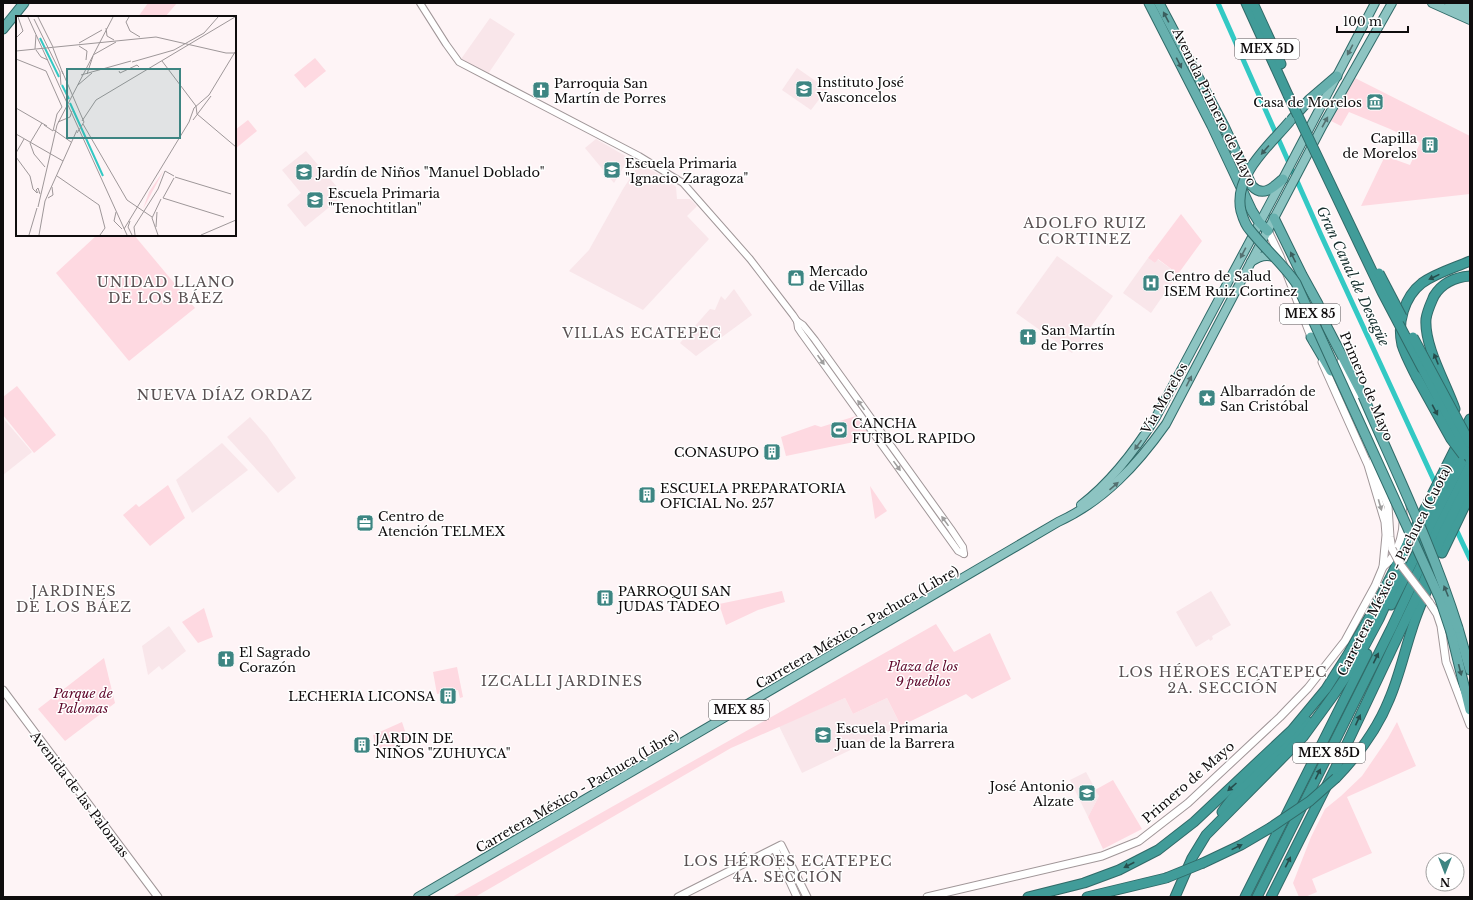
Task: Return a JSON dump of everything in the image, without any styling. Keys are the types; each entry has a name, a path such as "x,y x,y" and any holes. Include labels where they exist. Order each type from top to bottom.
{"highway":[{"path":"3,29 24,3"},
{"name":"Avenida Primero de Mayo","path":"1149,3 1212,126 1252,211 1259,222"},
{"name":"Avenida Primero de Mayo","path":"1158,3 1224,126 1252,186 1257,191 1274,192 1283,179"},
{"name":"MEX 5D","path":"1246,3 1382,292 1470,459"},
{"name":"MEX 5D","path":"1253,3 1290,94 1380,273 1467,422 1470,443"},
{"name":"MEX 85","path":"1337,76 1308,100 1252,166 1243,180 1240,195 1241,208 1244,219 1250,231 1288,272 1296,283 1440,599 1451,632 1470,710"},
{"name":"Primero de Mayo","path":"1274,218 1318,304 1326,324"},
{"name":"Primero de Mayo","path":"1259,222 1268,231"},
{"path":"1470,261 1431,278 1422,284 1410,296 1402,322 1401,338 1405,352 1416,376 1451,439 1470,465"},
{"path":"1028,897 1084,883 1119,870 1158,850 1194,822 1277,744 1310,709 1326,689 1377,604 1436,525 1452,493 1467,422 1427,334 1426,317 1436,293 1443,285 1460,277 1470,276"},
{"name":"MEX 85","path":"1326,324 1363,396 1412,508 1448,596 1470,670"},
{"path":"1310,334 1331,371 1384,486 1407,527"},
{"name":"Carretera México - Pachuca (Cuota)","path":"1245,897 1452,493 1470,447"},
{"name":"Carretera México - Pachuca (Cuota)","path":"1452,493 1470,465"},
{"path":"1087,897 1166,878 1241,845 1310,802 1351,763 1367,742 1389,702 1412,627 1436,525 1452,493 1470,479"},
{"path":"1452,493 1470,495"},
{"path":"1206,835 1303,737 1324,709 1357,660 1379,619 1406,558 1436,525"},
{"path":"1271,897 1335,769 1424,581 1436,525"},
{"name":"Carretera México - Pachuca (Cuota)","path":"1257,897 1391,629 1436,525"},
{"path":"1175,897 1192,858 1224,810 1238,793 1296,735 1348,665 1368,626 1377,604"}],"main road":[{"name":"MEX 85","path":"1283,179 1375,3"},
{"path":"1432,3 1470,20"},
{"path":"1449,3 1470,14"},
{"path":"1461,3 1470,8"},
{"name":"Vía Morelos","path":"1058,522 1072,516 1102,496 1124,477 1144,454 1166,424 1323,125 1391,5"},
{"name":"Vía Morelos","path":"1058,522 1086,501 1118,470 1137,447 1156,417 1268,207 1274,192"},
{"name":"Primero de Mayo","path":"927,897 1102,856 1139,842 1188,803 1280,717 1308,688 1345,642 1375,586 1383,567 1386,534 1385,522 1368,465 1310,334 1268,231"},
{"path":"1250,263 1258,257 1266,256 1273,257 1282,264"},
{"path":"1310,334 1309,325 1314,320 1320,319 1326,324"},
{"name":"Primero de Mayo","path":"1326,324 1353,391 1393,480 1402,506 1403,521 1401,538 1395,555 1390,562 1383,567"},
{"path":"1353,391 1369,442 1378,479 1388,506 1392,549 1400,564 1437,614 1441,626 1446,662 1470,725"},
{"path":"1368,465 1378,479"},
{"name":"Carretera México - Pachuca (Libre)","path":"418,897 1058,522"},
{"name":"Avenida de las Palomas","path":"3,690 158,897"},
{"path":"678,897 778,847"},
{"path":"778,847 797,897"},
{"path":"778,847 807,897"}],"street":[{"path":"420,3 459,62 638,156 683,183 750,259 800,325 964,547 964,554 958,551 800,325"}],"shaded area":[{"path":"490,18 515,34 488,74 461,59"},
{"name":"Instituto José Vasconcelos","path":"797,68 827,89 811,110 782,90"},
{"name":"Escuela Primaria \"Ignacio Zaragoza\"","path":"596,139 629,158 614,183 585,148"},
{"name":"Escuela Primaria \"Tenochtitlan\"","path":"306,151 344,195 305,227 287,205 301,193 282,170"},
{"path":"640,163 671,182 676,187 677,199 690,199 697,206 687,216 709,239 643,310 569,271 589,250 623,189"},
{"path":"1057,256 1113,296 1072,353 1016,313"},
{"name":"Centro de Salud ISEM Ruiz Cortinez","path":"1148,258 1155,263 1157,259 1178,274 1151,313 1123,293"},
{"path":"734,289 752,315 696,356 680,343 710,309 715,310 721,296 725,300"},
{"path":"250,417 267,436 296,478 278,493 227,437"},
{"path":"3,418 32,452 3,475"},
{"path":"222,443 248,470 192,513 176,480"},
{"path":"1211,591 1231,625 1212,636 1213,639 1210,641 1209,639 1196,647 1176,612"},
{"path":"169,626 186,651 162,670 159,666 148,675 142,646"},
{"name":"Escuela Primaria Juan de la Barrera","path":"845,698 853,714 887,698 901,726 802,773 779,726"},
{"name":"José Antonio Alzate","path":"1086,772 1099,796 1088,817 1070,780"}],"green space":[{"path":"148,3 177,3 166,16 139,16"},
{"path":"315,58 326,71 305,88 294,75"},
{"name":"Casa de Morelos","path":"1355,78 1470,136 1470,194 1361,206 1385,156 1410,165 1420,143 1349,112 1341,126 1329,120"},
{"path":"248,120 257,131 236,148 236,129"},
{"path":"1181,214 1202,241 1178,274 1158,259 1155,263 1148,258"},
{"path":"96,236 135,236 195,308 129,361 56,273"},
{"path":"17,386 56,435 34,453 3,415 3,397"},
{"path":"856,416 868,432 854,442 786,456 781,437 815,425 821,427"},
{"path":"168,485 185,518 150,546 123,515 136,504 139,507"},
{"path":"870,486 887,511 875,519"},
{"path":"782,591 785,602 758,610 726,625 719,604"},
{"path":"204,608 213,637 198,643 182,622"},
{"name":"Plaza de los 9 pueblos","path":"936,624 954,652 990,633 1011,679 972,699 966,694 901,726 887,698 853,714 845,698 731,748 475,897 452,897"},
{"name":"Parque de Palomas","path":"104,658 115,703 65,741 38,709"},
{"path":"457,667 463,697 460,698 458,690 437,694 433,672"},
{"path":"402,722 409,743 377,751 373,735"},
{"path":"1397,722 1416,766 1347,797 1372,853 1312,879 1317,892 1305,897 1299,897 1293,883 1311,837 1325,809 1362,776"},
{"path":"1113,780 1142,829 1103,849 1088,817 1099,796 1095,790"}],"waterway":[{"name":"Gran Canal de Desagüe","path":"1218,3 1321,235 1437,487"},
{"name":"Gran Canal de Desagüe","path":"1455,527 1470,559"}],"place":[{"name":"Instituto José Vasconcelos","path":"804,89"},
{"name":"Parroquia San Martín de Porres","path":"541,90"},
{"name":"Casa de Morelos","path":"1375,102"},
{"name":"Capilla de Morelos","path":"1430,145"},
{"name":"Escuela Primaria \"Ignacio Zaragoza\"","path":"612,170"},
{"name":"Jardín de Niños \"Manuel Doblado\"","path":"304,172"},
{"name":"Escuela Primaria \"Tenochtitlan\"","path":"315,200"},
{"name":"Mercado de Villas","path":"796,278"},
{"name":"Centro de Salud ISEM Ruiz Cortinez","path":"1151,283"},
{"name":"San Martín de Porres","path":"1028,337"},
{"name":"Albarradón de San Cristóbal","path":"1207,398"},
{"name":"CANCHA FUTBOL RAPIDO","path":"839,430"},
{"name":"CONASUPO","path":"772,452"},
{"name":"ESCUELA PREPARATORIA OFICIAL No. 257","path":"647,495"},
{"name":"Centro de Atención TELMEX","path":"365,523"},
{"name":"PARROQUI SAN JUDAS TADEO","path":"605,598"},
{"name":"El Sagrado Corazón","path":"226,659"},
{"name":"LECHERIA LICONSA","path":"448,696"},
{"name":"Escuela Primaria Juan de la Barrera","path":"823,735"},
{"name":"JARDIN DE NIÑOS \"ZUHUYCA\"","path":"362,745"},
{"name":"José Antonio Alzate","path":"1087,793"}],"district":[{"name":"ADOLFO RUIZ CORTINEZ","path":"1085,232"},
{"name":"UNIDAD LLANO DE LOS BÁEZ","path":"166,290"},
{"name":"VILLAS ECATEPEC","path":"642,333"},
{"name":"NUEVA DÍAZ ORDAZ","path":"225,395"},
{"name":"JARDINES DE LOS BÁEZ","path":"74,600"},
{"name":"LOS HÉROES ECATEPEC 2A. SECCIÓN","path":"1223,680"},
{"name":"IZCALLI JARDINES","path":"562,681"},
{"name":"LOS HÉROES ECATEPEC 4A. SECCIÓN","path":"788,870"}]}
